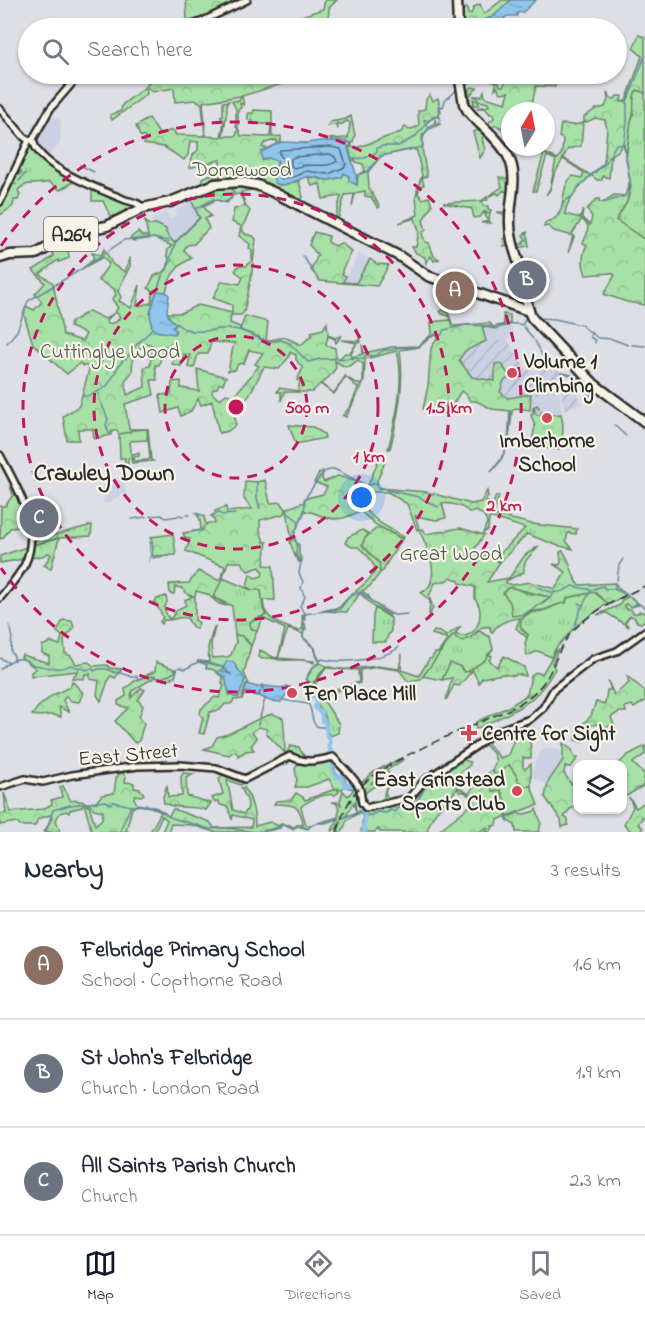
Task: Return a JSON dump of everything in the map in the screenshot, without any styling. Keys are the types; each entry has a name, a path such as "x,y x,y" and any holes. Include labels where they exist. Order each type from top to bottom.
{"highway":[{"path":"457,0 458,18"},
{"path":"461,84 464,104 468,111 509,156 514,180 510,220 529,311 538,327 590,381 645,422"},
{"name":"A264","path":"0,258 36,254 69,234 107,226 143,208 166,204 215,184 240,182 257,185 399,256 427,276 529,311"}],"main road":[{"path":"209,18 247,0"},
{"path":"0,202 31,141 50,110 72,84"},
{"path":"0,109 41,154 70,177 125,201 140,204 143,208"},
{"path":"0,455 21,495 26,510 29,549 22,570 0,598"},
{"name":"East Street","path":"0,787 25,779 43,782 76,774 146,765 216,768 245,778 290,756 300,762 333,757 348,775 356,780 363,806 366,808 409,798 424,781 492,733 530,719 543,708 554,689 593,659 617,651 645,631"}],"shaded area":[{"path":"47,116 61,120 60,143 50,155 37,146 39,131"},
{"path":"189,198 199,217 173,242 159,225 154,227 151,220 165,212 170,219 177,214 175,211 186,205 184,201"},
{"path":"359,254 370,259 356,283 343,282"},
{"path":"509,325 512,329 508,341 486,341 481,326 494,328"},
{"path":"486,341 508,341 527,370 538,369 544,363 545,358 559,366 559,388 543,390 539,397 534,394 508,398 500,392 504,381 510,377 495,381 472,377 459,360 465,351"},
{"path":"560,384 571,384 583,403 564,410"},
{"name":"Imberhorne School","path":"559,388 564,428 561,448 557,450 531,446 535,426 531,419 531,394"},
{"path":"124,479 126,494 122,494 110,503 104,503 103,483 113,484 113,480"},
{"path":"549,747 561,751 563,760 547,784 534,778 533,770 541,751"}],"green space":[{"path":"186,0 242,0 200,18 187,18"},
{"path":"325,0 337,0 329,8 328,18 296,18 323,9"},
{"path":"502,0 511,0 493,17 460,18 463,9 467,8 468,14 471,14 474,7 480,4 484,14"},
{"path":"639,35 645,37 645,93 637,90 635,93 626,156 623,143 618,151 609,157 611,157 609,178 603,176 602,180 597,180 591,175 604,163 607,129 605,120 595,118 584,123 584,117 596,109 605,107 608,100 607,93 610,98 615,99 617,96 622,96 621,102 626,101 642,56 633,48"},
{"path":"149,84 282,84 242,96 244,105 240,103 241,108 238,110 238,128 241,136 270,137 271,124 253,124 253,120 248,120 248,113 253,113 254,110 272,111 272,137 281,136 281,142 278,144 276,140 265,143 262,147 269,149 263,160 268,158 278,160 276,167 271,170 279,185 299,181 303,197 298,205 263,188 241,192 250,211 242,229 245,234 256,239 244,312 241,315 231,315 230,323 259,339 266,341 285,337 301,345 312,335 311,332 323,329 327,323 328,335 335,338 341,336 336,343 335,339 328,336 326,345 335,348 339,359 345,353 350,353 357,343 351,354 352,357 363,354 362,344 364,353 392,347 418,346 432,334 431,322 450,320 449,316 440,311 443,310 448,312 453,326 490,323 493,327 504,325 503,314 510,315 510,325 494,329 482,326 486,341 465,351 459,360 472,377 495,381 495,364 501,363 510,377 504,381 500,392 508,398 531,394 530,410 516,408 512,411 508,441 510,411 492,409 476,401 470,401 461,391 447,414 423,409 428,386 431,348 438,337 436,335 419,347 400,350 401,388 390,449 388,449 400,388 397,351 365,359 364,382 346,417 342,415 349,410 358,388 347,378 334,394 320,384 312,392 284,392 281,401 281,392 277,392 279,388 298,391 300,381 297,380 303,368 296,360 296,355 290,352 289,357 279,369 264,367 248,397 234,410 236,425 228,431 219,433 212,401 201,405 198,399 191,411 181,416 178,408 163,413 160,395 171,394 172,382 181,381 181,388 199,391 197,369 226,377 223,384 213,389 212,393 217,398 226,394 234,396 259,366 255,364 263,353 249,350 244,363 238,364 235,370 228,371 234,343 211,342 208,354 198,354 194,368 188,367 190,355 184,354 181,366 172,364 177,347 164,346 159,365 155,365 157,380 151,380 154,395 125,404 129,429 147,429 131,430 119,434 116,430 111,432 111,435 94,439 93,429 78,429 79,440 67,440 63,416 79,406 90,366 83,366 80,363 67,374 33,344 24,315 26,306 34,310 42,302 35,294 45,283 33,270 54,256 50,247 54,244 61,249 71,246 68,251 69,258 59,262 58,260 40,274 53,283 63,335 82,341 86,334 70,327 71,322 89,311 105,319 113,314 106,321 108,324 116,322 120,317 114,313 118,308 112,299 116,295 114,289 98,280 109,264 103,257 83,268 94,259 92,253 101,255 104,249 113,265 125,272 130,257 130,266 118,291 121,297 119,301 131,308 140,285 137,306 151,303 153,291 148,288 154,276 167,270 168,249 172,246 154,238 133,241 130,238 138,232 142,236 148,236 145,221 149,225 156,224 166,229 166,233 174,243 199,218 190,197 203,183 202,178 212,174 214,177 220,177 220,160 189,168 193,155 198,150 198,142 190,141 188,155 184,160 164,147 144,144 145,137 140,136 136,126 149,118 159,134 173,130 176,135 205,136 202,104 196,100 175,102 174,88 152,92 146,88 147,94 112,120 110,115 121,111 122,105","holes":["241,96 240,100 232,101 236,109 238,129 236,136 223,136 229,101 223,102 223,115 220,116 224,121 221,137 206,136 203,102","240,194 245,206 234,209 232,222 241,226 239,236 250,244 252,260 246,266 239,265 235,271 243,277 240,284 222,281 213,298 232,305 232,313 198,305 181,313 166,313 175,326 173,329 159,332 152,328 150,313 156,293 166,292 174,272 192,258 184,250 187,245 194,244 209,228 205,219 211,216 203,206 216,200 227,203 233,195","146,343 152,345 150,366 144,367 145,387 127,395 125,381 132,372 133,354","358,360 363,364 363,382 360,385 345,377 346,375 334,393 321,384 336,368 335,361 345,367"]},
{"path":"496,84 503,86 504,84 555,84 555,87 536,86 532,102 506,102 509,92 501,93 497,87 495,89"},
{"path":"477,88 470,95 470,104 474,104 473,99 477,101 478,98 473,96 482,96 484,91 485,97 502,102 501,128 496,125 489,130 497,138 499,136 501,138 499,141 501,144 486,135 482,138 485,150 480,158 473,132 487,127 494,118 493,114 485,108 476,108 489,106 488,103 479,101 479,105 468,105 469,89"},
{"path":"637,90 645,93 645,240 615,221 627,202 631,187 626,159 634,94"},
{"path":"430,95 433,101 438,98 441,112 438,113 440,117 434,116 426,124 429,127 435,119 437,124 441,124 428,130 423,139 427,176 422,178 424,185 420,186 418,193 422,199 429,197 432,205 423,220 426,230 422,233 434,256 439,259 434,261 431,256 426,263 425,257 416,253 412,247 416,247 419,231 415,218 399,223 418,215 416,197 422,176 417,151 413,149 381,156 368,172 369,188 380,207 378,208 371,197 365,196 365,191 355,193 352,207 354,194 345,195 337,223 335,220 341,196 323,199 320,184 312,186 308,177 330,180 342,177 343,173 357,185 358,175 365,171 363,164 352,161 349,148 351,143 330,139 348,138 350,123 347,121 340,125 337,123 338,129 335,125 328,126 330,122 351,116 355,136 351,147 356,148 401,132 405,127 409,130 419,126 418,111 425,109 426,99"},
{"path":"583,123 581,146 568,149 563,158 590,175 571,198 565,214 580,218 583,210 582,218 590,225 592,217 587,209 597,199 603,202 614,195 625,196 630,184 627,202 616,220 645,240 645,305 604,294 615,275 611,273 586,275 583,260 587,245 583,243 588,226 582,219 572,234 574,237 568,253 573,236 554,231 548,226 544,227 545,223 558,216 569,180 573,176 582,178 584,173 563,159 554,175 550,190 546,195 550,188 556,160 547,156 558,159 562,152 563,139 559,137 561,124"},
{"path":"32,145 54,168 75,181 60,190 49,182 25,185 18,190 20,195 18,200 14,200 13,206 0,215 0,207 14,173 19,175 21,172 16,169"},
{"path":"543,156 547,156 536,191 533,191"},
{"path":"499,177 507,179 510,177 510,209 517,247 519,244 524,244 523,241 526,240 523,235 527,232 529,246 516,248 514,243 504,246 503,239 509,237 507,221 505,221 508,216 497,212 507,212 509,203 504,190 499,195 497,193 487,197 502,187"},
{"path":"92,188 110,195 110,199 119,198 139,205 137,210 133,208 125,211 125,214 113,222 103,201 92,201"},
{"path":"487,197 488,200 482,201 483,206 488,206 491,210 489,221 491,223 481,223 488,221 484,212 480,217 474,218 472,209 443,203 481,201"},
{"path":"314,232 329,236 328,242 335,246 341,243 352,252 342,270 342,274 346,276 343,282 356,283 370,259 377,264 389,265 377,286 320,281 311,270 318,255 309,245"},
{"path":"245,316 268,322 266,341 240,330"},
{"path":"357,328 361,342 341,340 360,341"},
{"name":"Imberhorne School","path":"537,405 539,408 534,409 537,415 548,411 549,415 561,414 563,432 559,450 531,446 535,426 531,415 533,407"},
{"path":"117,407 122,409 128,432 148,429 147,440 130,441 132,463 131,458 128,458 128,464 125,464 125,458 120,458 119,434 122,432 116,419"},
{"path":"289,425 313,427 324,434 325,438 296,444"},
{"path":"147,429 153,461 132,463 132,454 139,453 139,456 133,457 134,461 150,458"},
{"path":"379,459 385,462 377,481 378,488 427,492 471,504 481,502 487,491 488,496 485,501 493,504 496,496 499,496 493,518 489,518 488,530 483,533 487,523 484,515 475,511 470,513 457,505 442,503 446,518 436,520 415,516 419,528 417,530 407,504 388,492 362,492 364,509 380,523 404,537 403,539 376,525 360,511 345,518 336,519 305,511 294,534 302,561 299,562 290,542 294,537 291,536 287,510 284,514 260,520 260,530 264,542 267,542 264,565 273,566 275,600 263,600 266,613 286,627 299,631 303,628 303,622 306,629 303,637 303,634 288,629 278,658 285,629 263,618 257,631 251,628 250,622 266,615 263,608 261,590 252,590 247,587 250,574 255,578 262,576 263,572 260,567 248,571 241,562 228,562 222,580 213,597 227,606 219,604 207,594 196,591 195,620 199,623 196,629 187,618 164,620 162,624 160,622 163,617 156,604 153,604 157,599 166,596 167,602 164,608 168,618 171,618 178,609 186,605 185,600 193,596 188,595 182,588 175,587 174,594 170,594 169,584 189,583 198,571 220,581 225,566 186,551 190,539 185,538 183,533 201,530 200,519 196,513 204,516 206,525 215,523 211,516 215,514 215,511 226,507 227,512 252,509 244,499 245,481 265,480 270,503 281,502 286,509 304,502 307,498 323,494 327,487 314,482 319,473 323,471 324,482 338,476 368,485"},
{"path":"13,483 26,518 22,518 21,527 10,528 0,539 1,506 5,506 13,495 10,486"},
{"path":"495,515 532,524 577,529 576,534 568,533 566,541 573,549 527,534 500,562 495,559 525,528 493,518"},
{"path":"92,525 91,536 59,538 32,545 36,540"},
{"path":"377,528 382,528 402,539 380,573 379,563 362,545 365,538"},
{"name":"Great Wood","path":"460,528 484,535 474,550 500,562 487,582 509,578 525,555 539,546 525,563 524,572 506,583 512,585 530,582 555,589 566,572 553,564 561,563 560,552 563,551 579,585 615,583 627,595 607,606 608,603 594,592 567,598 566,603 529,613 522,618 520,625 528,635 527,638 516,628 520,618 501,623 493,632 490,627 482,627 470,638 461,641 453,635 421,679 408,681 399,670 378,667 360,670 360,683 323,698 313,684 326,666 337,669 326,668 315,684 321,694 359,682 358,670 348,669 377,666 399,669 402,654 401,670 419,676 429,659 438,653 448,639 432,634 434,631 446,636 461,626 455,634 462,636 473,632 477,626 480,613 475,599 475,587 460,583 450,577 448,580 435,583 429,596 433,608 429,616 430,601 421,593 432,581 432,563 419,530 423,529 426,534","holes":["509,587 550,597 525,614 512,616 510,602 503,593"]},
{"path":"362,530 369,534 362,545 379,563 380,573 370,586 362,591 372,602 391,614 374,607 360,593 347,612 322,611 340,607 369,580 376,569 368,556 358,547 345,543 348,537"},
{"path":"173,534 176,555 152,556 151,537"},
{"path":"59,538 51,569 44,565 51,555 49,553 0,563 0,556"},
{"path":"223,578 251,590 261,589 266,615 250,622 251,628 257,631 251,646 246,639 235,635 232,606 213,597"},
{"path":"511,587 527,593 551,597 525,614 512,617 503,592"},
{"path":"594,592 608,603 576,626 551,657 538,651 527,656 525,643 528,635 519,626 525,616 566,603 567,598"},
{"path":"627,597 631,597 639,605 630,607 626,604 624,605 627,610 631,609 633,613 639,613 639,611 645,613 645,620 641,623 630,616 625,622 629,627 607,613 597,615 620,605"},
{"path":"375,608 391,618 391,631 386,642 372,642"},
{"path":"63,620 72,621 74,628 64,640 65,653 71,656 76,664 88,662 94,666 107,665 110,668 122,669 115,678 111,676 109,678 101,701 97,695 99,681 90,679 90,674 85,674 84,679 72,678 78,671 31,676 31,672 36,669 21,657 22,655 49,663 49,656 42,653 42,646 51,642 60,645 62,636 57,632"},
{"path":"214,627 211,643 212,658 231,655 236,642 235,635 242,636 251,646 244,673 249,684 246,684 244,691 258,696 245,694 242,699 234,700 231,704 225,704 220,710 210,712 204,734 199,733 203,718 200,714 201,709 215,697 219,698 224,686 223,678 214,670 206,668 207,665 197,661 209,662 208,647"},
{"path":"479,631 490,637 493,649 485,660 467,672 464,672 461,667 446,671 442,680 422,676 453,635 461,641"},
{"path":"260,650 278,658 298,660 262,659 259,657"},
{"path":"558,650 552,663 555,669 539,692 511,712 476,729 476,722 527,695 531,676 536,672 542,674"},
{"path":"488,654 492,656 489,660 497,667 504,656 524,667 526,676 503,674 482,678 479,683 472,669 485,660"},
{"path":"156,662 177,670 175,677 164,680 155,677 132,691 131,698 141,688 145,690 138,700 143,706 139,717 144,723 139,741 135,743 115,721 128,708 118,705 118,701 126,696 125,689 155,671"},
{"path":"320,663 326,666 313,684 339,724 338,733 330,736 326,729 327,722 323,711 319,708 316,696 310,693 310,682 306,680 314,666"},
{"path":"450,663 459,666 464,672 472,671 459,686 454,685 446,700 452,678 442,680"},
{"path":"627,676 645,691 645,701 634,708 632,705 625,707 626,712 619,712 611,717 614,725 604,727 600,723 590,726 582,742 575,740 578,729 591,716 596,702 605,704 607,690 611,690 608,681 614,695 629,683"},
{"path":"72,681 83,693 79,702 71,701 66,696 63,700 69,712 59,707 61,717 32,715 53,695 70,687"},
{"path":"273,714 283,718 285,753 266,733 267,729 259,727 252,732 257,738 251,746 254,750 246,751 238,756 234,751 229,755 204,749 212,746 217,737"},
{"path":"519,724 526,726 531,758 523,758 523,767 525,769 531,764 531,786 525,786 516,780 518,778 509,765 495,775 492,770 496,761 493,753 484,744 463,758 470,762 470,765 452,779 458,787 469,794 483,777 494,792 501,790 508,810 506,816 498,820 497,825 492,826 490,832 485,832 487,827 479,832 437,832 471,805 470,797 465,792 459,792 458,788 435,813 427,829 430,832 380,832 378,829 375,832 361,832 363,817 361,814 366,809 372,812 374,806 381,810 385,807 395,808 396,803 398,807 410,803 421,793 425,781 497,731","holes":["508,729 511,731 513,742 508,755 500,758 488,744 488,738"]},
{"path":"563,743 572,750 575,758 578,758 573,760 571,767 565,767 564,773 571,784 573,783 573,808 564,817 568,819 568,825 562,827 561,820 545,797 548,782 563,760"},
{"path":"290,746 299,747 308,764 331,761 337,775 344,777 346,783 342,790 337,789 339,792 335,795 317,798 301,807 306,825 311,825 308,829 297,826 293,829 291,826 303,825 298,809 291,805 274,804 276,801 291,800 296,793 305,800 335,789 329,779 307,787 295,787 297,780 295,769 298,764 291,760 287,764 284,759"},
{"path":"645,746 645,754 633,763 643,773 645,771 643,786 627,796 627,760 622,760"},
{"path":"399,759 403,760 387,770 391,777 387,779 382,774 370,784 382,778 383,780 365,793 363,802 367,805 371,801 377,802 384,798 385,789 391,783 385,791 387,797 382,802 368,807 357,799 356,811 353,803 346,816 357,813 361,809 362,811 347,820 342,832 338,832 340,821 337,828 331,832 338,819 318,823 338,817 339,808 336,803 331,802 337,802 341,805 343,791 348,796 354,789 346,787 347,784 354,781 360,784 374,772"},
{"name":"East Grinstead Sports Club","path":"509,765 518,778 517,780 525,786 531,786 538,805 506,816 508,810 501,790 494,792 483,777 492,770 495,775"},
{"path":"121,772 126,776 125,782 134,783 134,788 140,789 144,794 135,795 137,804 157,808 169,816 173,809 210,822 214,828 251,827 252,820 233,815 232,820 228,807 220,805 219,801 214,802 212,798 223,794 219,779 224,773 248,777 241,785 227,780 233,810 244,814 248,808 241,788 244,787 252,805 255,826 270,822 279,826 281,823 286,824 282,824 280,828 263,832 214,832 192,825 171,824 168,832 162,832 167,820 162,816 154,832 150,832 161,812 151,807 137,805 132,808 126,831 130,832 92,832 85,807 86,804 90,808 95,825 102,819 103,811 94,809 88,803 96,802 102,795 114,793 116,778"},
{"path":"183,773 194,774 186,778 187,796 211,803 206,810 164,803 163,797 167,785 168,797 182,796 181,777"},
{"path":"63,786 71,801 85,802 82,807 70,810 69,813 66,811 60,813 56,820 60,832 44,832 52,818 50,815 38,819 35,826 20,826 16,822 0,825 0,814 6,813 4,793 11,812 43,809 52,804 51,800 62,797 60,787"},
{"path":"629,797 636,808 645,802 645,814 638,824 643,828 639,832 632,832 624,824 633,807"},
{"path":"536,809 541,822 539,832 516,832 515,825 508,821 507,817"}],"water":[{"path":"511,0 536,0 523,12 517,13 517,16 490,18"},
{"path":"347,141 357,185 349,181 349,176 344,173 342,177 331,180 310,177 283,185 275,183 271,170 276,167 278,161 268,158 262,160 261,152 281,142"},
{"path":"157,291 166,292 169,295 168,314 177,324 172,327 176,330 174,334 156,331 152,328 150,313"},
{"path":"227,661 233,662 245,679 239,697 229,694 225,677 217,672 222,669 232,675 223,668"},
{"path":"247,684 257,687 263,685 262,689 264,686 279,688 287,686 290,689 281,702 270,701 259,696 261,691 258,695 245,692 242,697"}],"waterway":[{"path":"603,203 625,196 630,180 624,144 627,102 645,56"},
{"path":"440,121 438,106 443,107 445,100 458,89 456,84"},
{"path":"414,138 425,126 424,119 427,121 436,117"},
{"path":"358,175 368,171 381,156 423,147 422,136 431,126 440,122"},
{"path":"351,159 365,158 377,152 377,148 398,146 413,138"},
{"path":"558,214 565,201 575,194 578,187 606,163 616,144 622,145 623,143"},
{"path":"80,165 94,172"},
{"path":"246,178 259,171 269,169 272,172"},
{"path":"19,181 25,174"},
{"path":"11,185 16,184"},
{"path":"174,246 200,218 195,209 214,199 225,202 231,199 234,193 233,187"},
{"path":"7,343 17,331 28,301 85,267 124,240 149,238"},
{"path":"152,238 169,241"},
{"path":"157,291 162,276 172,260 170,258 174,247"},
{"path":"303,256 314,273"},
{"path":"523,324 529,317"},
{"path":"538,318 581,325 598,338 612,339 628,345"},
{"path":"177,324 196,331 232,329 267,341 281,340 289,343 308,362 320,359 363,358 367,355 375,356 384,350 402,347 415,348 434,335 441,336 444,330 466,325 492,326 493,328 508,324 523,325"},
{"path":"524,327 533,339"},
{"path":"87,396 106,386 123,359 126,359 152,328"},
{"path":"590,332 595,343"},
{"path":"535,341 539,349"},
{"path":"632,345 645,346"},
{"path":"540,351 545,368"},
{"path":"560,373 576,377 591,396"},
{"path":"99,393 108,419 106,425 109,434"},
{"path":"491,471 505,451 511,412"},
{"path":"614,425 626,436"},
{"path":"305,503 304,500 326,471 334,469 368,486 375,483"},
{"path":"257,482 257,498 260,508"},
{"path":"376,483 378,487 387,489"},
{"path":"387,490 419,497 438,507"},
{"path":"305,504 294,537 297,543 296,555 301,562 299,573 305,597 300,606 305,615 303,637 313,647 320,661"},
{"path":"211,516 219,513 222,515 235,514"},
{"path":"288,513 300,522"},
{"path":"196,514 202,515"},
{"path":"150,516 162,515 166,518 178,516"},
{"path":"179,515 183,516"},
{"path":"132,519 146,517"},
{"path":"185,533 203,530 204,526"},
{"path":"150,552 151,543"},
{"path":"159,557 170,556"},
{"path":"149,562 150,557"},
{"path":"153,558 158,557"},
{"path":"617,580 619,565 623,559"},
{"path":"615,583 615,589"},
{"path":"538,587 556,592 564,591 572,586 591,590 603,586 605,589 614,589 627,595"},
{"path":"578,603 583,605 591,590"},
{"path":"304,614 340,609 349,597 360,592 380,608 395,615"},
{"path":"522,617 554,594"},
{"path":"628,596 645,608"},
{"path":"631,607 638,603"},
{"path":"575,625 582,606"},
{"path":"396,615 408,614"},
{"path":"9,625 12,633 11,652 14,660"},
{"path":"310,694 308,674 322,659 362,660 383,655 399,647"},
{"path":"0,658 7,662"},
{"path":"0,669 12,661 22,659 34,665 52,668 70,665 87,670 92,668 94,671 106,669 132,677 137,676 139,680 155,676 158,679 172,674 179,667 185,669 200,661 223,667"},
{"path":"305,694 315,697 317,703 315,707 320,713 322,712 322,721 325,721 327,737 329,737 328,746 331,756"},
{"path":"258,725 265,699"},
{"path":"283,700 308,704 316,726 325,727"},
{"path":"332,758 332,769 336,777 341,776 345,786 357,787"},
{"path":"398,808 414,803 428,782"},
{"path":"360,796 358,802 363,811"},
{"path":"46,832 53,810 70,805 106,801 111,804 114,802 131,806 147,805 157,808 169,817 210,829 227,828 256,832"},
{"path":"121,832 131,806"},
{"path":"371,815 391,810 394,812 397,809"},
{"path":"343,818 362,810"},
{"path":"363,832 366,830 363,827 364,813"},
{"path":"365,816 370,815"},
{"path":"506,817 508,822"},
{"path":"259,832 279,827 281,824 293,828 298,826 308,828 338,818"}],"railway":[{"path":"337,832 354,794 366,781 427,745 523,701 546,679 564,642 578,625 605,606 645,586"}],"place":[{"name":"St John's Felbridge","path":"527,280"},
{"name":"Felbridge Primary School","path":"455,291"},
{"name":"Volume 1 Climbing","path":"512,373"},
{"name":"Imberhorne School","path":"547,418"},
{"name":"All Saints Parish Church","path":"39,518"},
{"name":"Fen Place Mill","path":"292,693"},
{"name":"Centre for Sight","path":"469,733"},
{"name":"East Grinstead Sports Club","path":"517,791"}],"district":[{"name":"Crawley Down","path":"104,472"}],"park label":[{"name":"Domewood","path":"242,169"},
{"name":"Cuttinglye Wood","path":"110,351"}]}
